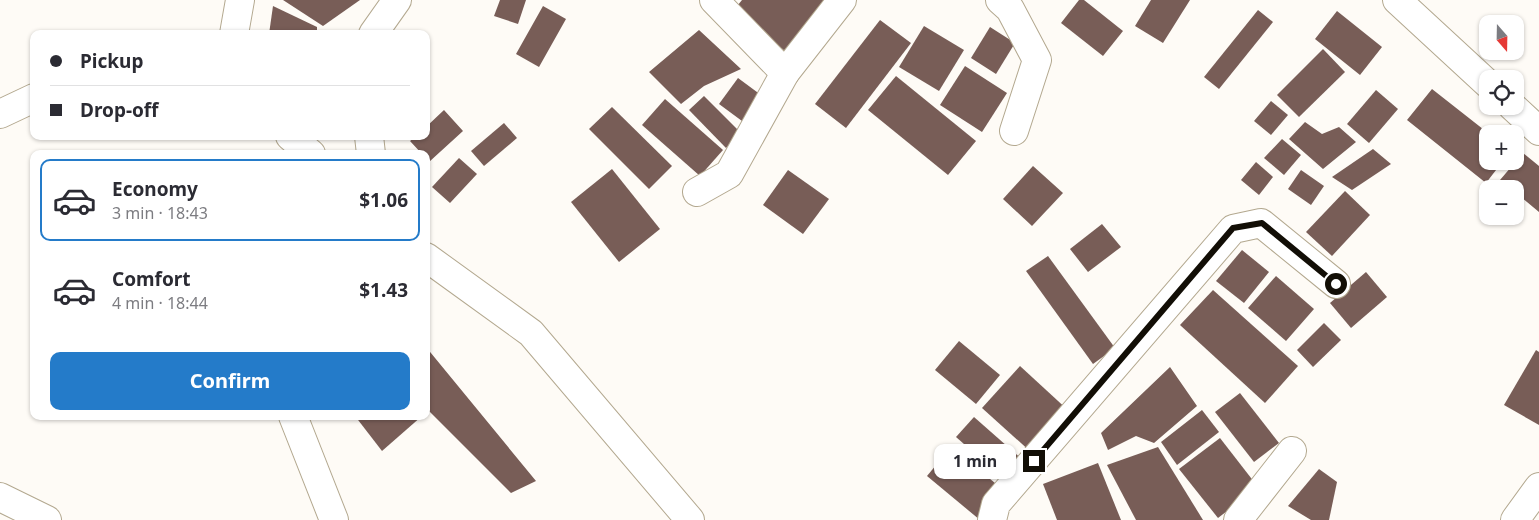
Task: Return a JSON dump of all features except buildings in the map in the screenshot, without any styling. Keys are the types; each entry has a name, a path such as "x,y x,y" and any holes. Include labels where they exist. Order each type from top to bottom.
{"street":[{"path":"235,30 240,0"},
{"path":"376,30 397,0"},
{"path":"714,0 785,73"},
{"path":"697,192 729,174 785,73 842,0"},
{"path":"1000,0 1010,9 1037,60 1014,131"},
{"path":"1397,0 1479,76"},
{"path":"0,114 30,100"},
{"path":"1521,115 1539,132"},
{"path":"295,140 306,150"},
{"path":"992,520 996,504 1233,228 1262,223 1336,284"},
{"path":"430,260 532,333 690,520"},
{"path":"295,420 334,520"},
{"path":"1238,520 1292,451"},
{"path":"1515,520 1539,487"},
{"path":"0,497 47,520"}],"route":[{"path":"1034,461 1233,228 1262,223 1336,284"}]}
